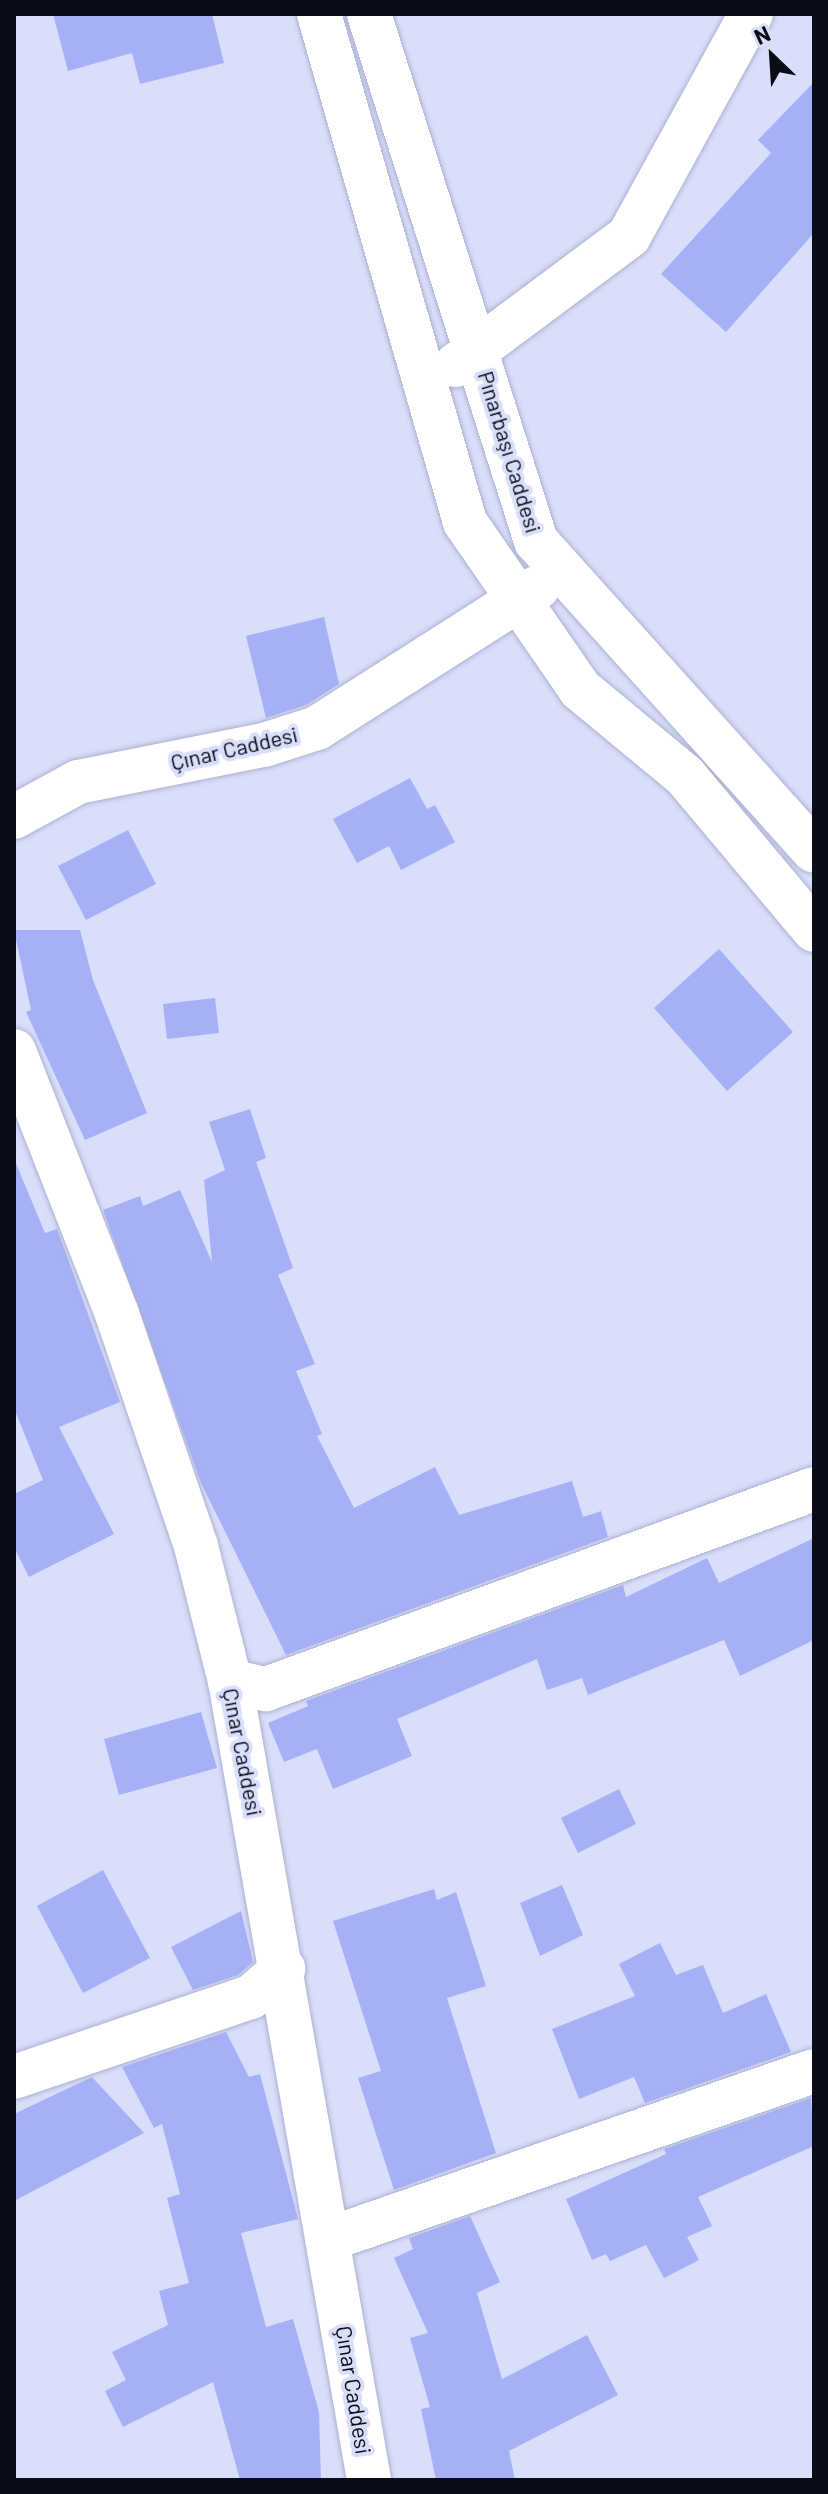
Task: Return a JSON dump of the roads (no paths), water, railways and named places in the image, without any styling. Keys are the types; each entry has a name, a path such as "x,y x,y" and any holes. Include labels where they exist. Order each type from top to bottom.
{"street":[{"path":"319,14 465,522 516,603 580,689 685,776 814,930"},
{"name":"Pınarbaşı Caddesi","path":"369,14 478,350 536,541 814,851"},
{"path":"424,387 629,236 751,14"},
{"name":"Çınar Caddesi","path":"14,817 78,782 264,745 317,728 516,603 562,569"},
{"name":"Çınar Caddesi","path":"14,1051 28,1139 117,1314 171,1473 230,1681 283,1969 369,2480"},
{"path":"230,1681 266,1689 814,1489"},
{"path":"14,2077 218,2011 251,1997 283,1969"},
{"path":"329,2239 814,2071"}]}
